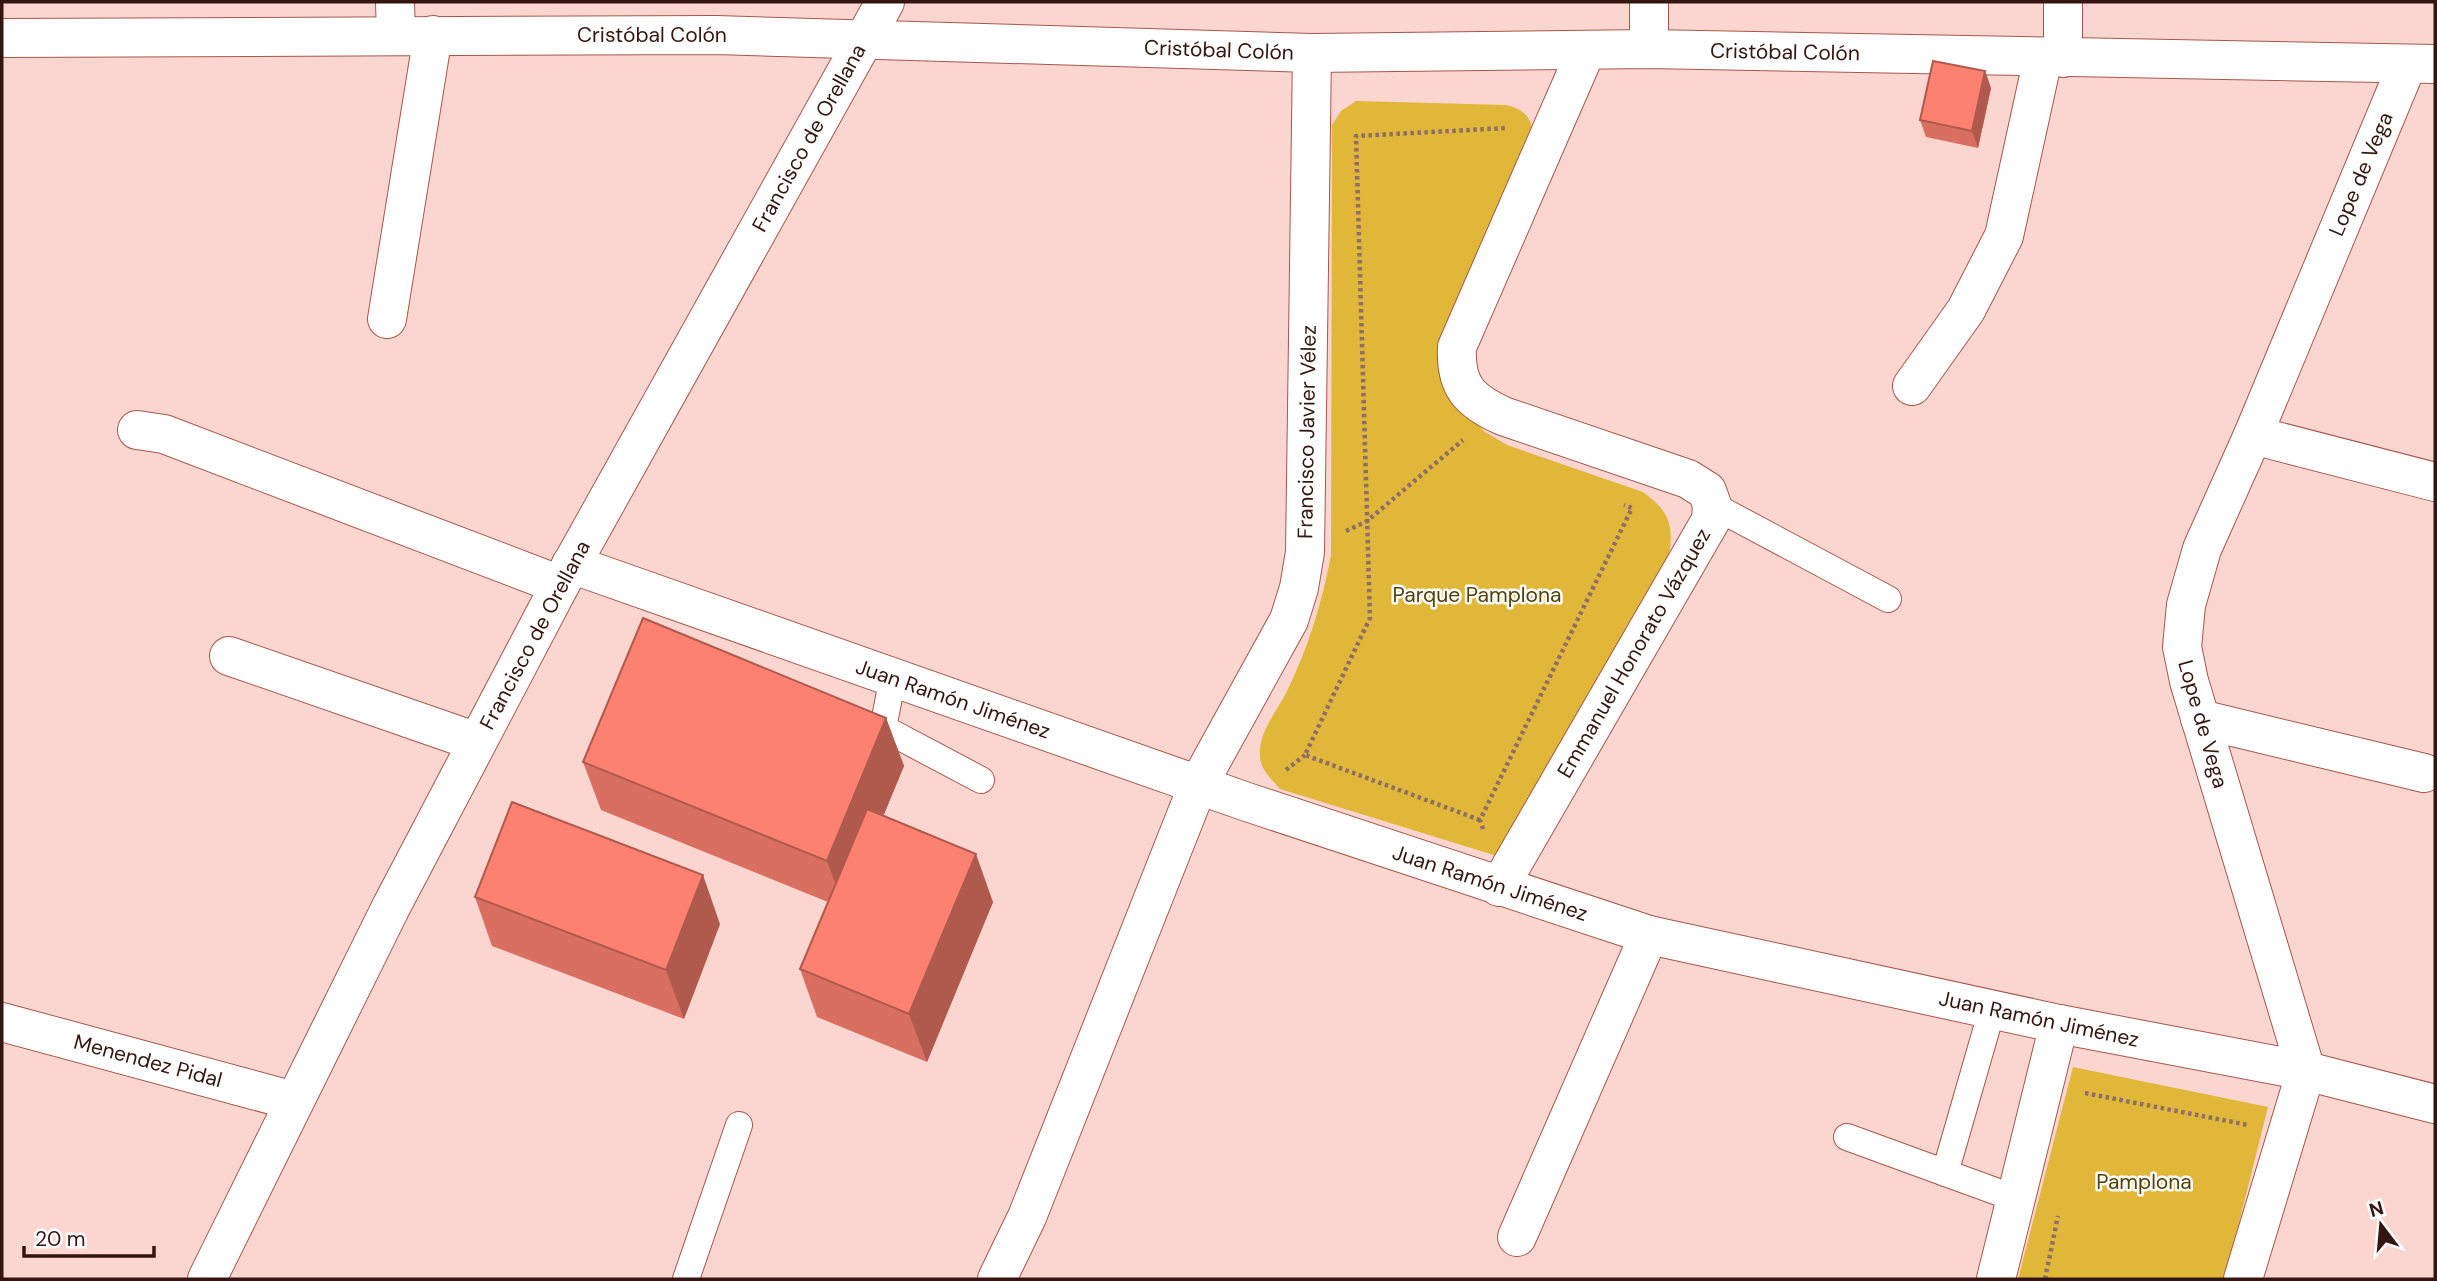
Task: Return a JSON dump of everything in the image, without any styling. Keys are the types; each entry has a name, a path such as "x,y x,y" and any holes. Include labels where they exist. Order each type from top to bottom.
{"street":[{"name":"Francisco de Orellana","path":"207,1279 294,1101 566,574 884,2"},
{"path":"1649,2 1649,48"},
{"path":"1912,386 1966,310 2004,236 2053,58 2063,2"},
{"name":"Cristóbal Colón","path":"2,38 395,18 433,34 716,18 863,40 1312,53 1649,48 2421,64"},
{"path":"387,319 433,34"},
{"name":"Emmanuel Honorato Vázquez","path":"1499,887 1711,520 1712,505 1707,491 1688,479 1503,416 1482,406 1466,391 1459,372 1457,347 1586,51"},
{"name":"Francisco Javier Vélez","path":"997,1279 1027,1217 1198,785 1289,620 1299,588 1305,552 1312,53"},
{"name":"Lope de Vega","path":"2306,1071 2189,681 2182,647 2186,605 2202,549 2421,64"},
{"name":"Juan Ramón Jiménez","path":"137,430 163,434 566,574 894,677 1198,785 1649,935 2059,1024 2306,1071 2435,1104"},
{"path":"2253,435 2435,482"},
{"path":"229,656 477,742"},
{"path":"2200,719 2424,773"},
{"path":"1517,1237 1649,935"},
{"name":"Menendez Pidal","path":"2,1022 294,1101"},
{"path":"1996,1279 2059,1024"},
{"path":"2243,1279 2306,1071"}],"lane":[{"path":"1712,505 1888,599"},
{"path":"894,677 883,728 981,780"},
{"path":"1945,1172 1992,1010"},
{"path":"686,1279 739,1125"},
{"path":"1847,1137 2017,1199"}],"path":[{"path":"1505,140 1510,128 1356,136 1370,618 1305,755 1480,820 1632,508 1620,503"},
{"path":"1305,552 1367,521 1462,440 1503,416"},
{"path":"1457,429 1462,440 1475,445"},
{"path":"2081,1106 2083,1092 2249,1126"},
{"path":"2045,1279 2059,1213"}],"green space":[{"name":"Parque Pamplona","path":"1356,101 1506,105 1527,116 1536,140 1453,329 1467,413 1485,432 1507,445 1643,492 1664,512 1670,527 1669,556 1497,856 1280,789 1266,772 1260,758 1263,735 1296,673 1308,640 1331,555 1332,125 1341,111"},
{"name":"Pamplona","path":"2073,1067 2268,1107 2225,1279 2018,1279"}],"building":[{"path":"1933,61 1985,71 1972,131 1920,120"},
{"path":"643,618 886,718 827,861 583,762"},
{"path":"512,802 703,875 666,970 475,897"},
{"path":"867,809 976,854 909,1014 800,969"}]}
